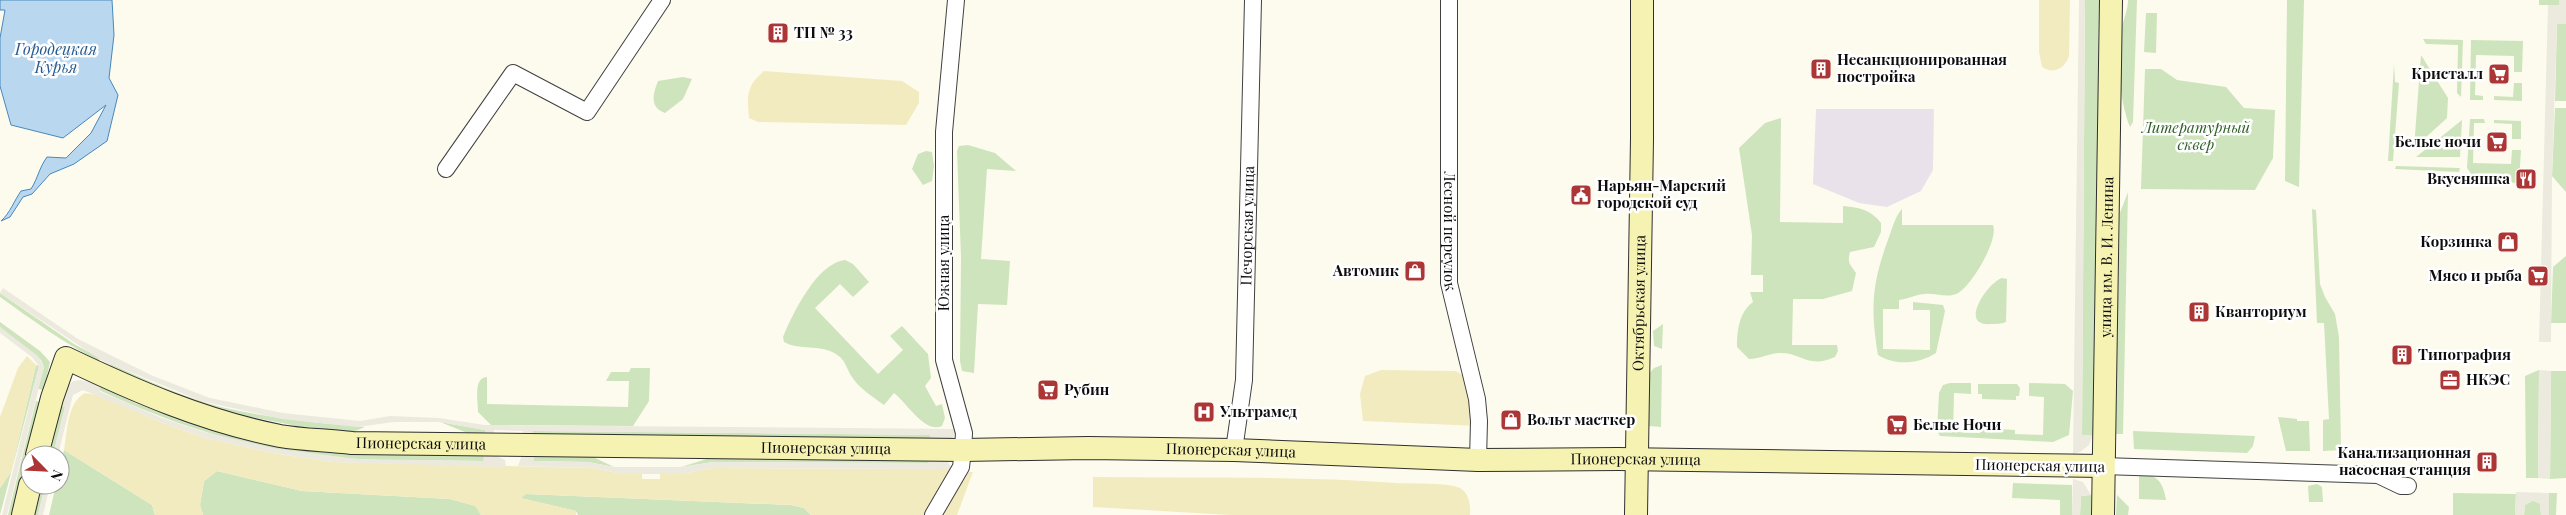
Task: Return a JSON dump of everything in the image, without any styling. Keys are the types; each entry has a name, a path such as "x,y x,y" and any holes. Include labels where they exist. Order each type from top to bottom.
{"street":[{"path":"446,169 513,73 587,112 662,0"},
{"name":"Южная улица","path":"932,515 962,467 964,450 964,432 944,360 943,138 956,0"},
{"name":"Печорская улица","path":"1234,450 1244,380 1253,0"},
{"name":"Лесной переулок","path":"1449,0 1449,283 1477,399 1479,422 1478,460"},
{"name":"Октябрьская улица","path":"1636,515 1642,0"},
{"name":"улица им. В. И. Ленина","path":"2103,515 2111,0"},
{"name":"Пионерская улица","path":"40,445 52,398 66,358 141,393 224,423 281,436 352,443 964,450 1088,448 1234,450 1478,460 1638,459 2103,466 2378,475 2401,486 2408,486"},
{"path":"22,515 27,495"}],"shaded area":[{"path":"2079,0 2085,0 2082,435 2093,435 2089,445 2080,452 2073,454"},
{"path":"2559,0 2566,0 2566,24 2557,24 2552,176 2551,342 2539,342 2548,5 2559,5"},
{"path":"1816,109 1934,109 1933,170 1921,191 1887,207 1859,203 1813,184"},
{"path":"3,288 78,339 153,376 210,398 283,413 360,421 390,416 439,418 485,425 956,429 956,434 951,439 930,439 930,435 533,431 532,436 523,436 523,431 494,430 494,435 485,435 485,430 440,422 394,422 357,427 282,419 201,401 111,364 110,366 0,293"},
{"path":"0,327 38,356 44,367 24,445 20,445 20,463 7,515 2,515 39,366 32,357 0,333"},
{"path":"2539,370 2551,371 2550,479 2538,478"},
{"path":"81,380 101,386 99,391 162,418 204,432 273,448 357,459 483,461 484,456 497,456 505,460 506,467 332,462 273,453 205,438 160,422 83,390 73,395 60,445 56,445 65,407 59,405 64,390 73,381"},
{"path":"534,454 534,461 588,462 614,467 681,467 713,462 928,463 929,457 946,459 951,469 712,468 681,474 623,474 593,468 518,466 522,455"},
{"path":"2073,479 2083,482 2091,495 2081,496 2080,515 2072,515"},
{"path":"2516,492 2549,493 2549,515 2541,515 2540,504 2533,501 2525,505 2524,515 2515,515"},
{"path":"43,495 48,495 43,515 38,515"}],"green space":[{"path":"2085,0 2099,0 2095,435 2082,435"},
{"path":"2128,0 2137,0 2133,122 2130,127 2123,103 2120,78 2122,27"},
{"path":"2287,0 2304,0 2299,187 2285,181"},
{"path":"2539,0 2559,0 2559,5 2539,5"},
{"path":"2146,13 2157,13 2156,53 2144,52"},
{"path":"2557,24 2566,24 2566,101 2555,101"},
{"path":"2423,39 2463,40 2461,97 2457,93 2458,45 2426,44"},
{"path":"2471,40 2523,41 2522,72 2514,72 2514,56 2476,55 2475,95 2483,96 2483,100 2470,100"},
{"path":"2421,55 2448,98 2447,118 2414,148"},
{"path":"2394,64 2395,82 2399,83 2393,161 2388,161"},
{"name":"Литературный сквер","path":"2145,69 2161,69 2177,80 2226,87 2244,108 2275,110 2273,158 2255,190 2141,189"},
{"path":"683,77 692,79 683,99 665,113 656,107 654,100 658,81"},
{"path":"2514,83 2522,83 2522,101 2494,100 2494,96 2513,97"},
{"path":"2555,108 2566,108 2566,192 2552,176"},
{"path":"1781,118 1780,222 1843,223 1843,206 1864,210 1881,223 1881,232 1874,247 1850,252 1849,261 1856,273 1852,291 1823,299 1793,299 1792,345 1837,345 1838,351 1835,357 1826,360 1812,361 1781,353 1749,359 1737,347 1738,328 1742,316 1753,302 1750,292 1763,292 1763,275 1751,275 1752,235 1739,148 1765,123"},
{"path":"2470,119 2484,119 2485,123 2474,123 2473,163 2511,164 2512,150 2521,150 2519,183 2476,181 2467,168"},
{"path":"2462,120 2460,157 2416,157"},
{"path":"2494,120 2521,121 2521,139 2512,139 2512,124 2494,123"},
{"path":"968,145 995,153 1016,171 987,169 981,259 1010,261 1007,305 978,304 974,373 962,371 960,361 961,257 957,151 959,146"},
{"path":"926,151 932,152 934,166 932,181 923,185 912,169 918,154"},
{"path":"2396,166 2460,168 2459,172 2395,169"},
{"path":"2128,192 2123,434 2115,434 2120,213"},
{"path":"1902,209 1902,225 1993,225 1994,232 1988,252 1982,263 1962,290 1948,296 1919,295 1899,300 1899,309 1883,309 1883,349 1930,350 1930,310 1913,310 1913,302 1943,305 1945,311 1936,353 1929,357 1907,362 1892,361 1878,355 1873,309 1876,282 1883,253 1894,222"},
{"path":"2312,209 2316,210 2320,284 2335,314 2339,337 2341,450 2323,451 2323,420 2329,419 2324,323 2317,323"},
{"path":"2566,256 2566,323 2551,323 2553,267"},
{"path":"845,260 853,264 869,282 853,297 840,284 815,308 878,374 903,350 890,336 902,326 928,354 931,378 925,386 936,406 942,404 945,418 942,426 929,426 923,422 894,393 884,405 858,385 842,359 830,351 795,346 784,342 783,337 787,327 807,291 825,270 835,263"},
{"path":"2002,278 2007,279 2006,322 1997,324 1981,323 1977,319 1978,304 1989,288"},
{"path":"0,293 74,344 100,358 99,361 36,323 0,297"},
{"path":"0,322 40,351 50,362 44,390 38,389 44,367 41,360 0,327"},
{"path":"1663,324 1662,349 1654,346 1653,331"},
{"path":"111,364 179,393 221,407 293,420 365,427 353,432 297,426 216,410 186,400 110,366"},
{"path":"36,365 39,366 0,515 0,488 11,472"},
{"path":"1662,365 1661,427 1648,426 1649,374 1654,368"},
{"path":"631,368 650,368 649,401 633,426 491,425 478,412 478,385 483,378 487,377 487,404 628,407 629,381 606,381 611,372 629,372"},
{"path":"2539,370 2538,478 2526,478 2525,376"},
{"path":"2551,371 2566,371 2566,478 2550,479"},
{"path":"1971,383 1971,394 1954,393 1953,432 1980,433 1981,428 2015,430 2015,434 2043,435 2044,397 2029,396 2029,383 2065,384 2073,391 2069,435 2053,442 1940,436 1937,431 1939,393 1943,385"},
{"path":"1978,384 2017,384 2020,388 2019,396 2016,396 2016,400 1982,399 1982,394 1978,394"},
{"path":"101,386 135,403 192,424 365,453 484,456 484,461 351,459 301,454 242,442 184,425 99,390"},
{"path":"36,401 40,402 29,445 25,445"},
{"path":"59,405 65,407 56,445 49,445"},
{"path":"2278,417 2297,419 2297,421 2309,421 2310,451 2286,451"},
{"path":"440,422 485,430 485,435 470,434"},
{"path":"532,431 930,435 930,439 532,436"},
{"path":"2133,431 2255,436 2253,446 2247,453 2134,449"},
{"path":"70,454 152,505 155,515 49,515 54,495 70,495"},
{"path":"534,454 589,455 614,467 588,462 534,461"},
{"path":"713,457 929,457 929,463 713,462 681,467"},
{"path":"20,466 20,483 12,515 8,515"},
{"path":"217,471 302,491 450,499 476,506 481,515 203,515 200,505 204,481"},
{"path":"2139,474 2155,478 2161,484 2166,500 2139,499"},
{"path":"2013,483 2072,485 2072,515 2060,515 2060,500 2012,498"},
{"path":"2317,484 2322,487 2323,502 2309,502 2308,486"},
{"path":"2453,493 2516,494 2515,515 2453,515"},
{"path":"2549,493 2557,493 2556,515 2549,515"},
{"path":"526,494 791,505 804,508 811,515 578,515 576,511 520,498"},
{"path":"37,495 43,495 38,515 32,515"},
{"path":"2091,495 2091,515 2080,515 2081,496"},
{"path":"2117,495 2129,507 2128,515 2116,515"},
{"path":"2533,500 2540,503 2541,515 2524,515 2525,505"}],"sand":[{"path":"2039,0 2070,0 2069,56 2062,67 2055,70 2042,67 2039,52"},
{"path":"764,71 902,81 919,92 919,103 906,125 758,122 749,118 748,97 754,82"},
{"path":"27,356 36,365 11,472 0,488 0,417 18,368"},
{"path":"1381,370 1456,371 1467,378 1479,426 1363,421 1360,394 1365,376"},
{"path":"85,393 97,395 160,422 205,438 273,453 332,462 593,468 623,474 642,474 642,479 660,479 660,474 681,474 712,468 951,469 952,478 965,478 969,472 973,472 957,515 811,515 804,508 791,505 526,494 521,498 576,511 576,515 481,515 475,506 450,499 302,491 217,471 204,481 200,505 203,515 155,515 152,505 70,454 70,445 65,445 67,427 71,411 79,397"},
{"path":"1093,477 1282,478 1446,485 1460,488 1466,493 1470,504 1470,515 1230,515 1093,507"}],"water":[{"name":"Городецкая Курья","path":"0,0 112,0 114,35 109,78 118,95 107,141 74,164 50,174 32,194 23,197 10,217 1,221 21,191 31,189 47,157 66,158 91,133 106,105 63,138 11,125 0,86 0,38 5,10 0,10"}],"place":[{"name":"ТП № 33","path":"778,33"},
{"name":"Несанкционированная постройка","path":"1821,69"},
{"name":"Кристалл","path":"2499,74"},
{"name":"Белые ночи","path":"2497,142"},
{"name":"Вкусняшка","path":"2526,179"},
{"name":"Нарьян-Марский городской суд","path":"1581,195"},
{"name":"Корзинка","path":"2508,242"},
{"name":"Автомик","path":"1415,271"},
{"name":"Мясо и рыба","path":"2538,276"},
{"name":"Кванториум","path":"2199,312"},
{"name":"Типография","path":"2402,355"},
{"name":"НКЭС","path":"2450,380"},
{"name":"Рубин","path":"1048,390"},
{"name":"Ультрамед","path":"1204,412"},
{"name":"Вольт масткер","path":"1511,420"},
{"name":"Белые Ночи","path":"1897,425"},
{"name":"Канализационная насосная станция","path":"2487,462"}]}
